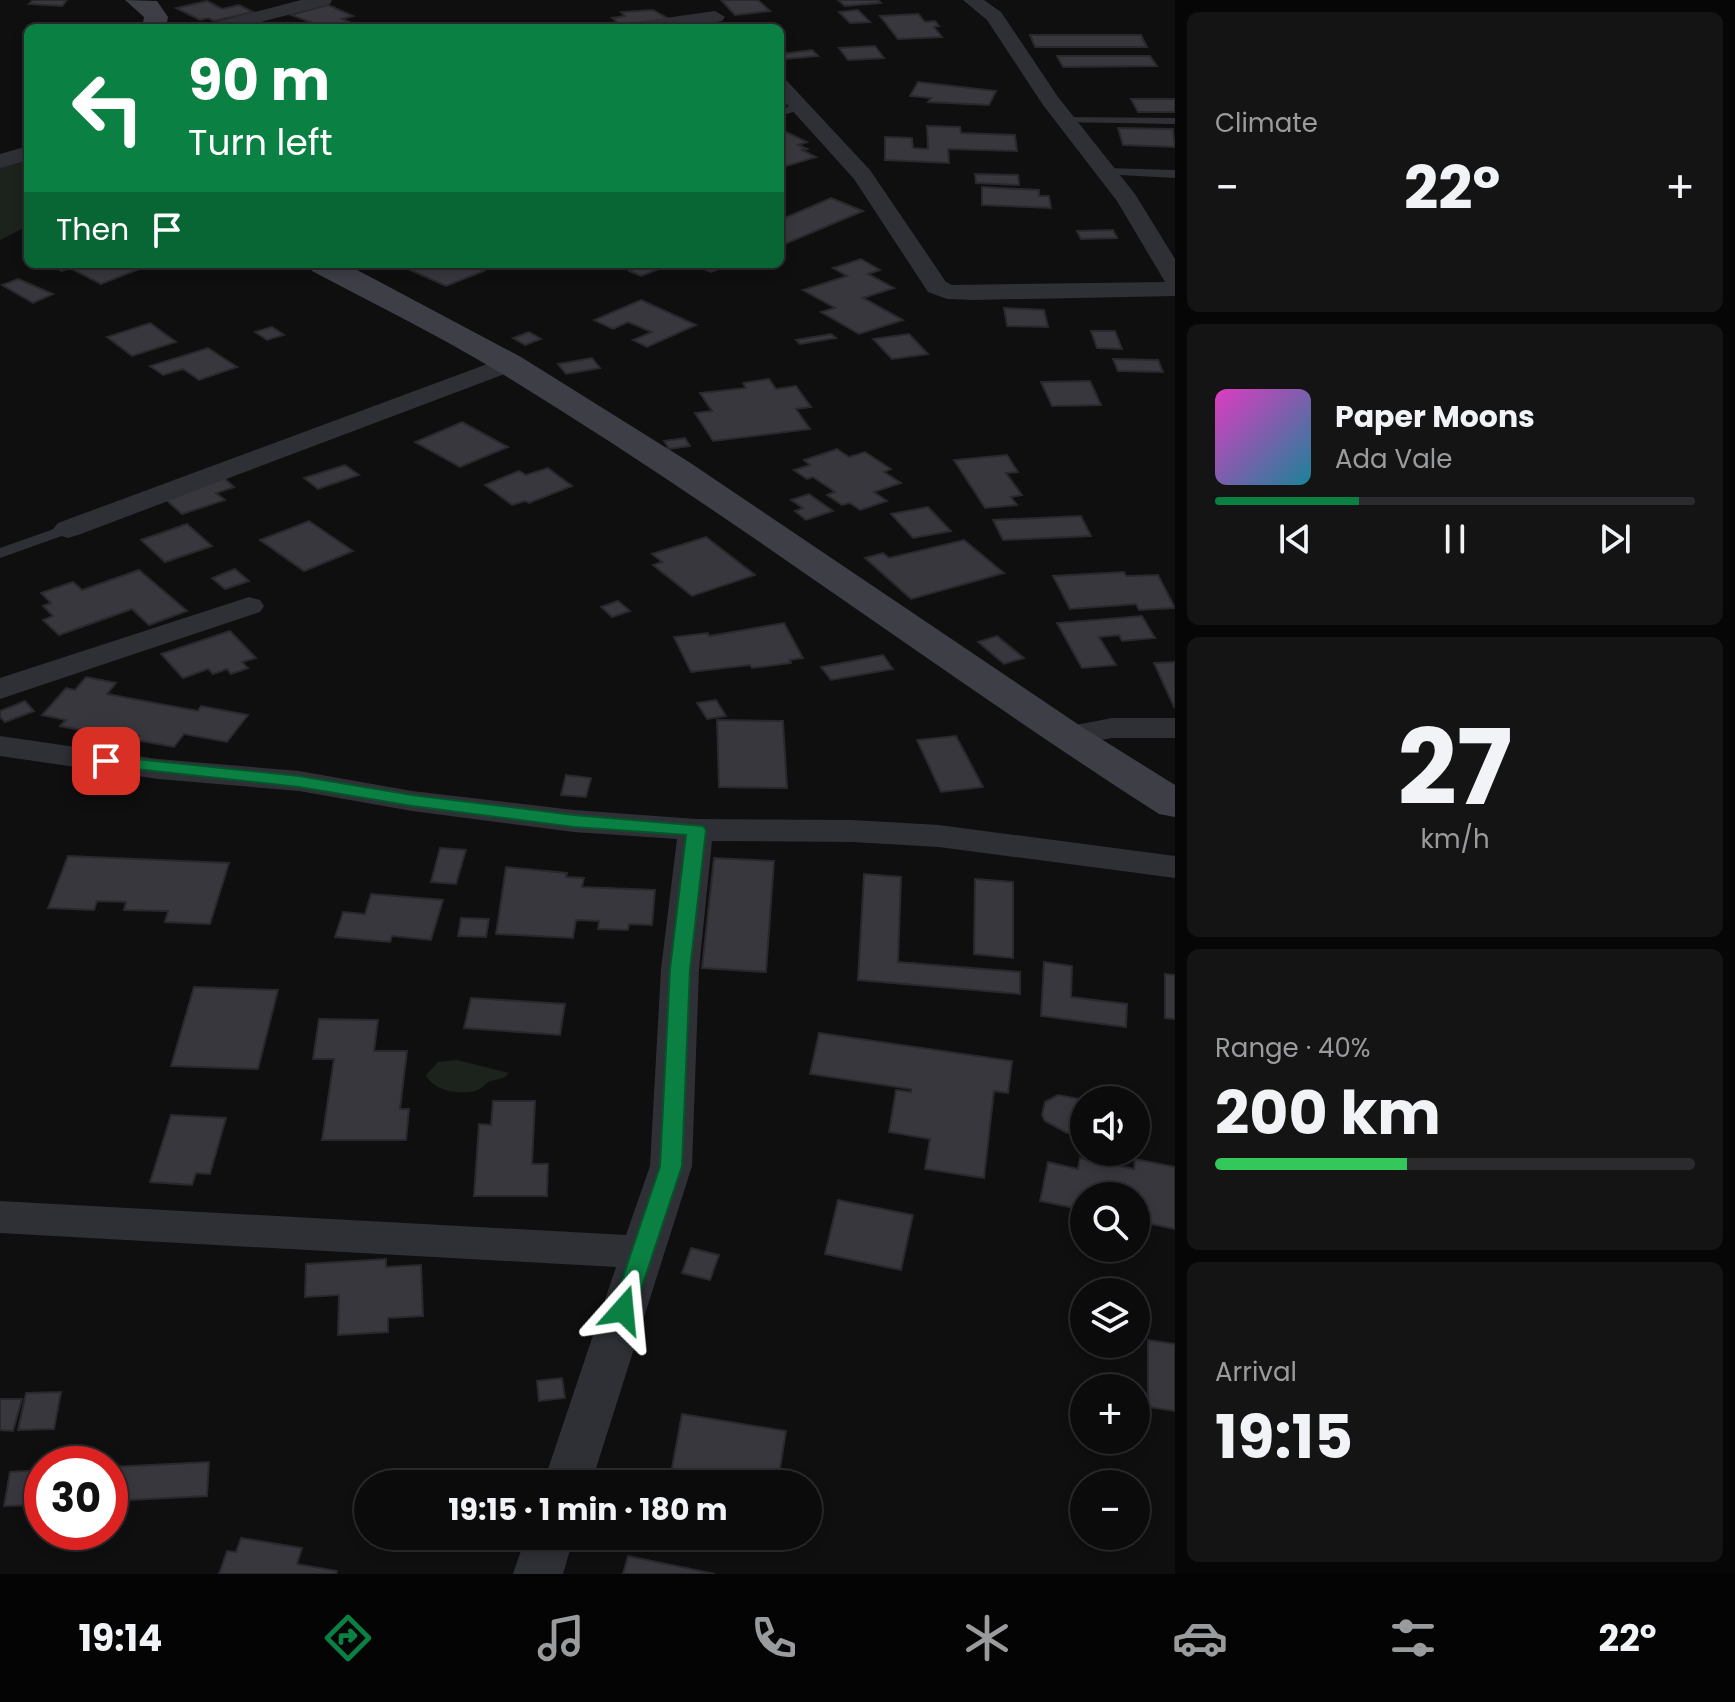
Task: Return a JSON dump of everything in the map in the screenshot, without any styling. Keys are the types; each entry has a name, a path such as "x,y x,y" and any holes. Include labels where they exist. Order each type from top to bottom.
{"main road":[{"path":"141,0 156,17 155,24"},
{"path":"330,268 509,364 676,470 1067,736 1175,804"}],"street":[{"path":"230,24 323,0"},
{"path":"697,0 720,23"},
{"path":"791,110 862,175 937,287 947,292 1173,291 1127,199 1065,120 994,16 972,0"},
{"path":"0,161 24,154"},
{"path":"68,529 509,364"},
{"path":"0,689 249,606"},
{"path":"1067,736 1112,728 1175,728"},
{"path":"0,746 158,769 299,781 412,801 574,821 696,830 852,831 939,836 1175,867"},
{"path":"572,1470 671,1166 680,969 696,830"},
{"path":"0,1217 642,1252"},
{"path":"538,1574 546,1550"}],"lane":[{"path":"1065,120 1175,121"},
{"path":"1106,172 1175,174"},
{"path":"0,553 68,529"}],"shaded area":[{"path":"24,158 24,228 0,240 0,166"},
{"path":"457,1060 509,1073 480,1089 466,1092 442,1089 429,1081 426,1075 438,1062"}],"building":[{"path":"33,0 67,0 62,6 29,4"},
{"path":"721,0 758,0 770,11 735,15"},
{"path":"838,0 878,0 881,3 845,6"},
{"path":"207,1 222,9 239,5 253,12 214,21 208,18 200,20 176,8"},
{"path":"328,5 353,16 342,19 354,24 315,24 291,15"},
{"path":"653,10 669,19 620,24 612,18 625,16 621,12"},
{"path":"858,10 870,22 850,23 839,12"},
{"path":"918,14 925,22 935,21 939,26 934,27 942,37 898,39 880,16"},
{"path":"1030,35 1141,35 1147,47 1035,47"},
{"path":"875,46 884,58 848,60 839,48"},
{"path":"812,50 818,56 785,59 784,54"},
{"path":"1057,56 1150,56 1157,66 1063,67"},
{"path":"918,82 996,91 989,105 928,102 931,98 910,96"},
{"path":"1131,99 1175,99 1175,112 1138,112"},
{"path":"927,126 960,127 961,133 1015,135 1017,151 948,149 949,163 885,160 885,137 912,138 913,148 928,149"},
{"path":"1118,128 1173,129 1175,147 1123,145"},
{"path":"784,133 807,142 798,145 816,157 784,167"},
{"path":"975,174 1018,175 1019,185 976,183"},
{"path":"982,187 1039,190 1039,196 1049,196 1051,208 982,205"},
{"path":"831,198 863,211 784,244 784,218"},
{"path":"1113,230 1117,238 1081,239 1077,231"},
{"path":"861,259 880,270 868,274 894,288 863,298 903,320 859,334 821,312 835,308 803,290 847,276 833,268"},
{"path":"70,268 142,268 101,284"},
{"path":"406,268 477,268 484,271 446,286"},
{"path":"636,268 659,269 641,276 629,271"},
{"path":"18,279 53,294 33,303 2,285"},
{"path":"641,300 696,325 647,347 633,340 652,332 628,322 613,329 594,320"},
{"path":"1004,308 1044,310 1048,327 1007,326"},
{"path":"150,323 176,342 132,356 107,337"},
{"path":"272,327 284,335 267,340 255,332"},
{"path":"1091,331 1115,331 1122,349 1097,348"},
{"path":"529,332 541,339 525,345 513,338"},
{"path":"831,334 836,338 800,344 796,340"},
{"path":"909,334 928,354 892,359 873,339"},
{"path":"208,348 237,367 199,380 183,369 163,375 150,366"},
{"path":"592,358 600,368 566,374 558,364"},
{"path":"1113,359 1158,360 1163,372 1118,371"},
{"path":"769,379 776,389 796,386 811,407 796,409 810,429 713,441 695,413 712,411 700,393 746,388 743,383"},
{"path":"1090,381 1101,405 1052,406 1041,382"},
{"path":"462,422 508,447 460,467 415,442"},
{"path":"685,438 690,446 669,449 664,441"},
{"path":"837,449 849,457 865,452 891,469 884,472 901,483 874,492 887,501 860,510 850,503 842,505 827,495 835,492 813,477 807,479 794,470 810,465 804,460"},
{"path":"1007,455 1018,472 1006,473 1022,495 1011,497 1017,505 985,508 954,460"},
{"path":"345,465 359,475 318,489 304,478"},
{"path":"548,468 572,486 529,503 525,501 512,505 485,485 519,471 526,475"},
{"path":"224,478 234,487 216,493 225,500 182,514 164,498"},
{"path":"809,494 833,511 806,520 795,511 803,508 791,500"},
{"path":"928,507 951,531 913,538 891,514"},
{"path":"1081,516 1091,536 1003,540 993,520"},
{"path":"309,521 353,551 304,571 260,540"},
{"path":"187,524 212,546 165,562 141,540"},
{"path":"706,537 755,575 692,596 653,565 662,562 652,554"},
{"path":"964,540 1004,573 911,599 865,558 883,553 889,558"},
{"path":"235,569 249,581 225,589 212,578"},
{"path":"139,570 187,611 149,625 132,609 59,635 43,620 53,616 43,606 51,603 41,593 73,582 82,590"},
{"path":"1124,572 1126,576 1158,575 1175,608 1139,610 1136,604 1070,609 1053,576"},
{"path":"618,601 630,611 612,617 601,607"},
{"path":"1142,616 1155,638 1122,641 1119,635 1099,637 1116,665 1082,668 1057,623"},
{"path":"784,623 803,658 790,660 791,663 691,672 674,637 708,633 709,636"},
{"path":"230,631 256,658 242,662 248,668 231,674 227,669 213,674 208,669 183,678 161,654"},
{"path":"997,636 1024,658 1004,664 978,642"},
{"path":"883,655 893,669 831,680 821,667"},
{"path":"1175,662 1175,707 1174,707 1154,663"},
{"path":"86,677 116,683 107,694 198,711 201,706 248,715 227,742 184,734 174,747 136,740 139,736 112,731 108,735 60,726 66,720 42,715 66,688 75,690"},
{"path":"716,700 726,716 707,719 697,703"},
{"path":"25,701 34,711 5,722 0,717 0,711"},
{"path":"717,720 783,721 787,788 719,787"},
{"path":"956,736 983,787 941,792 917,740"},
{"path":"566,775 591,778 586,797 561,795"},
{"path":"440,848 466,850 456,884 431,882"},
{"path":"68,856 229,863 210,924 165,922 168,911 124,910 126,902 97,901 94,910 48,908"},
{"path":"714,858 774,861 766,972 702,968"},
{"path":"506,867 567,873 566,877 584,878 582,887 655,890 652,925 629,924 628,930 598,929 599,921 576,920 573,938 496,934"},
{"path":"864,874 901,877 898,962 1020,972 1020,994 858,980"},
{"path":"975,879 1013,882 1013,958 974,954"},
{"path":"371,894 443,900 431,940 392,936 390,942 335,937 343,912 365,914"},
{"path":"461,918 489,919 486,937 458,936"},
{"path":"1044,962 1072,966 1071,997 1127,1004 1126,1027 1041,1016"},
{"path":"1165,974 1175,975 1175,1019 1165,1018"},
{"path":"194,987 278,990 258,1069 171,1066"},
{"path":"471,998 565,1004 560,1035 464,1028"},
{"path":"319,1019 378,1020 374,1051 407,1051 400,1109 409,1109 406,1140 322,1140 334,1059 313,1059"},
{"path":"819,1033 1012,1061 1008,1093 994,1091 984,1178 925,1169 930,1139 889,1132 896,1090 911,1092 911,1089 810,1074"},
{"path":"1058,1095 1070,1097 1070,1133 1045,1121 1042,1115 1045,1102"},
{"path":"493,1101 535,1101 532,1164 548,1164 547,1196 474,1196 479,1124 491,1125"},
{"path":"171,1115 226,1118 210,1174 196,1173 192,1185 150,1182"},
{"path":"1048,1162 1078,1169 1079,1166 1119,1166 1134,1169 1134,1166 1150,1166 1150,1162 1175,1167 1175,1229 1150,1224 1150,1182 1070,1182 1070,1207 1040,1201"},
{"path":"838,1200 913,1215 901,1270 825,1254"},
{"path":"691,1248 719,1255 710,1280 682,1273"},
{"path":"386,1259 386,1267 421,1265 423,1316 388,1318 388,1332 338,1335 339,1295 305,1297 306,1264"},
{"path":"1150,1340 1175,1344 1175,1411 1150,1407"},
{"path":"562,1378 565,1398 539,1401 537,1381"},
{"path":"61,1392 54,1429 18,1430 26,1393"},
{"path":"0,1399 22,1399 13,1431 0,1430"},
{"path":"682,1414 786,1431 780,1470 672,1470"},
{"path":"209,1462 207,1496 128,1500 128,1466"},
{"path":"24,1471 24,1505 4,1506 10,1472"},
{"path":"241,1538 302,1548 297,1564 337,1571 336,1574 219,1574 227,1551 236,1552"},
{"path":"628,1556 715,1574 623,1574"}],"route":[{"path":"106,761 158,769 299,781 412,801 574,821 696,830 680,969 671,1166 623,1310"}]}
